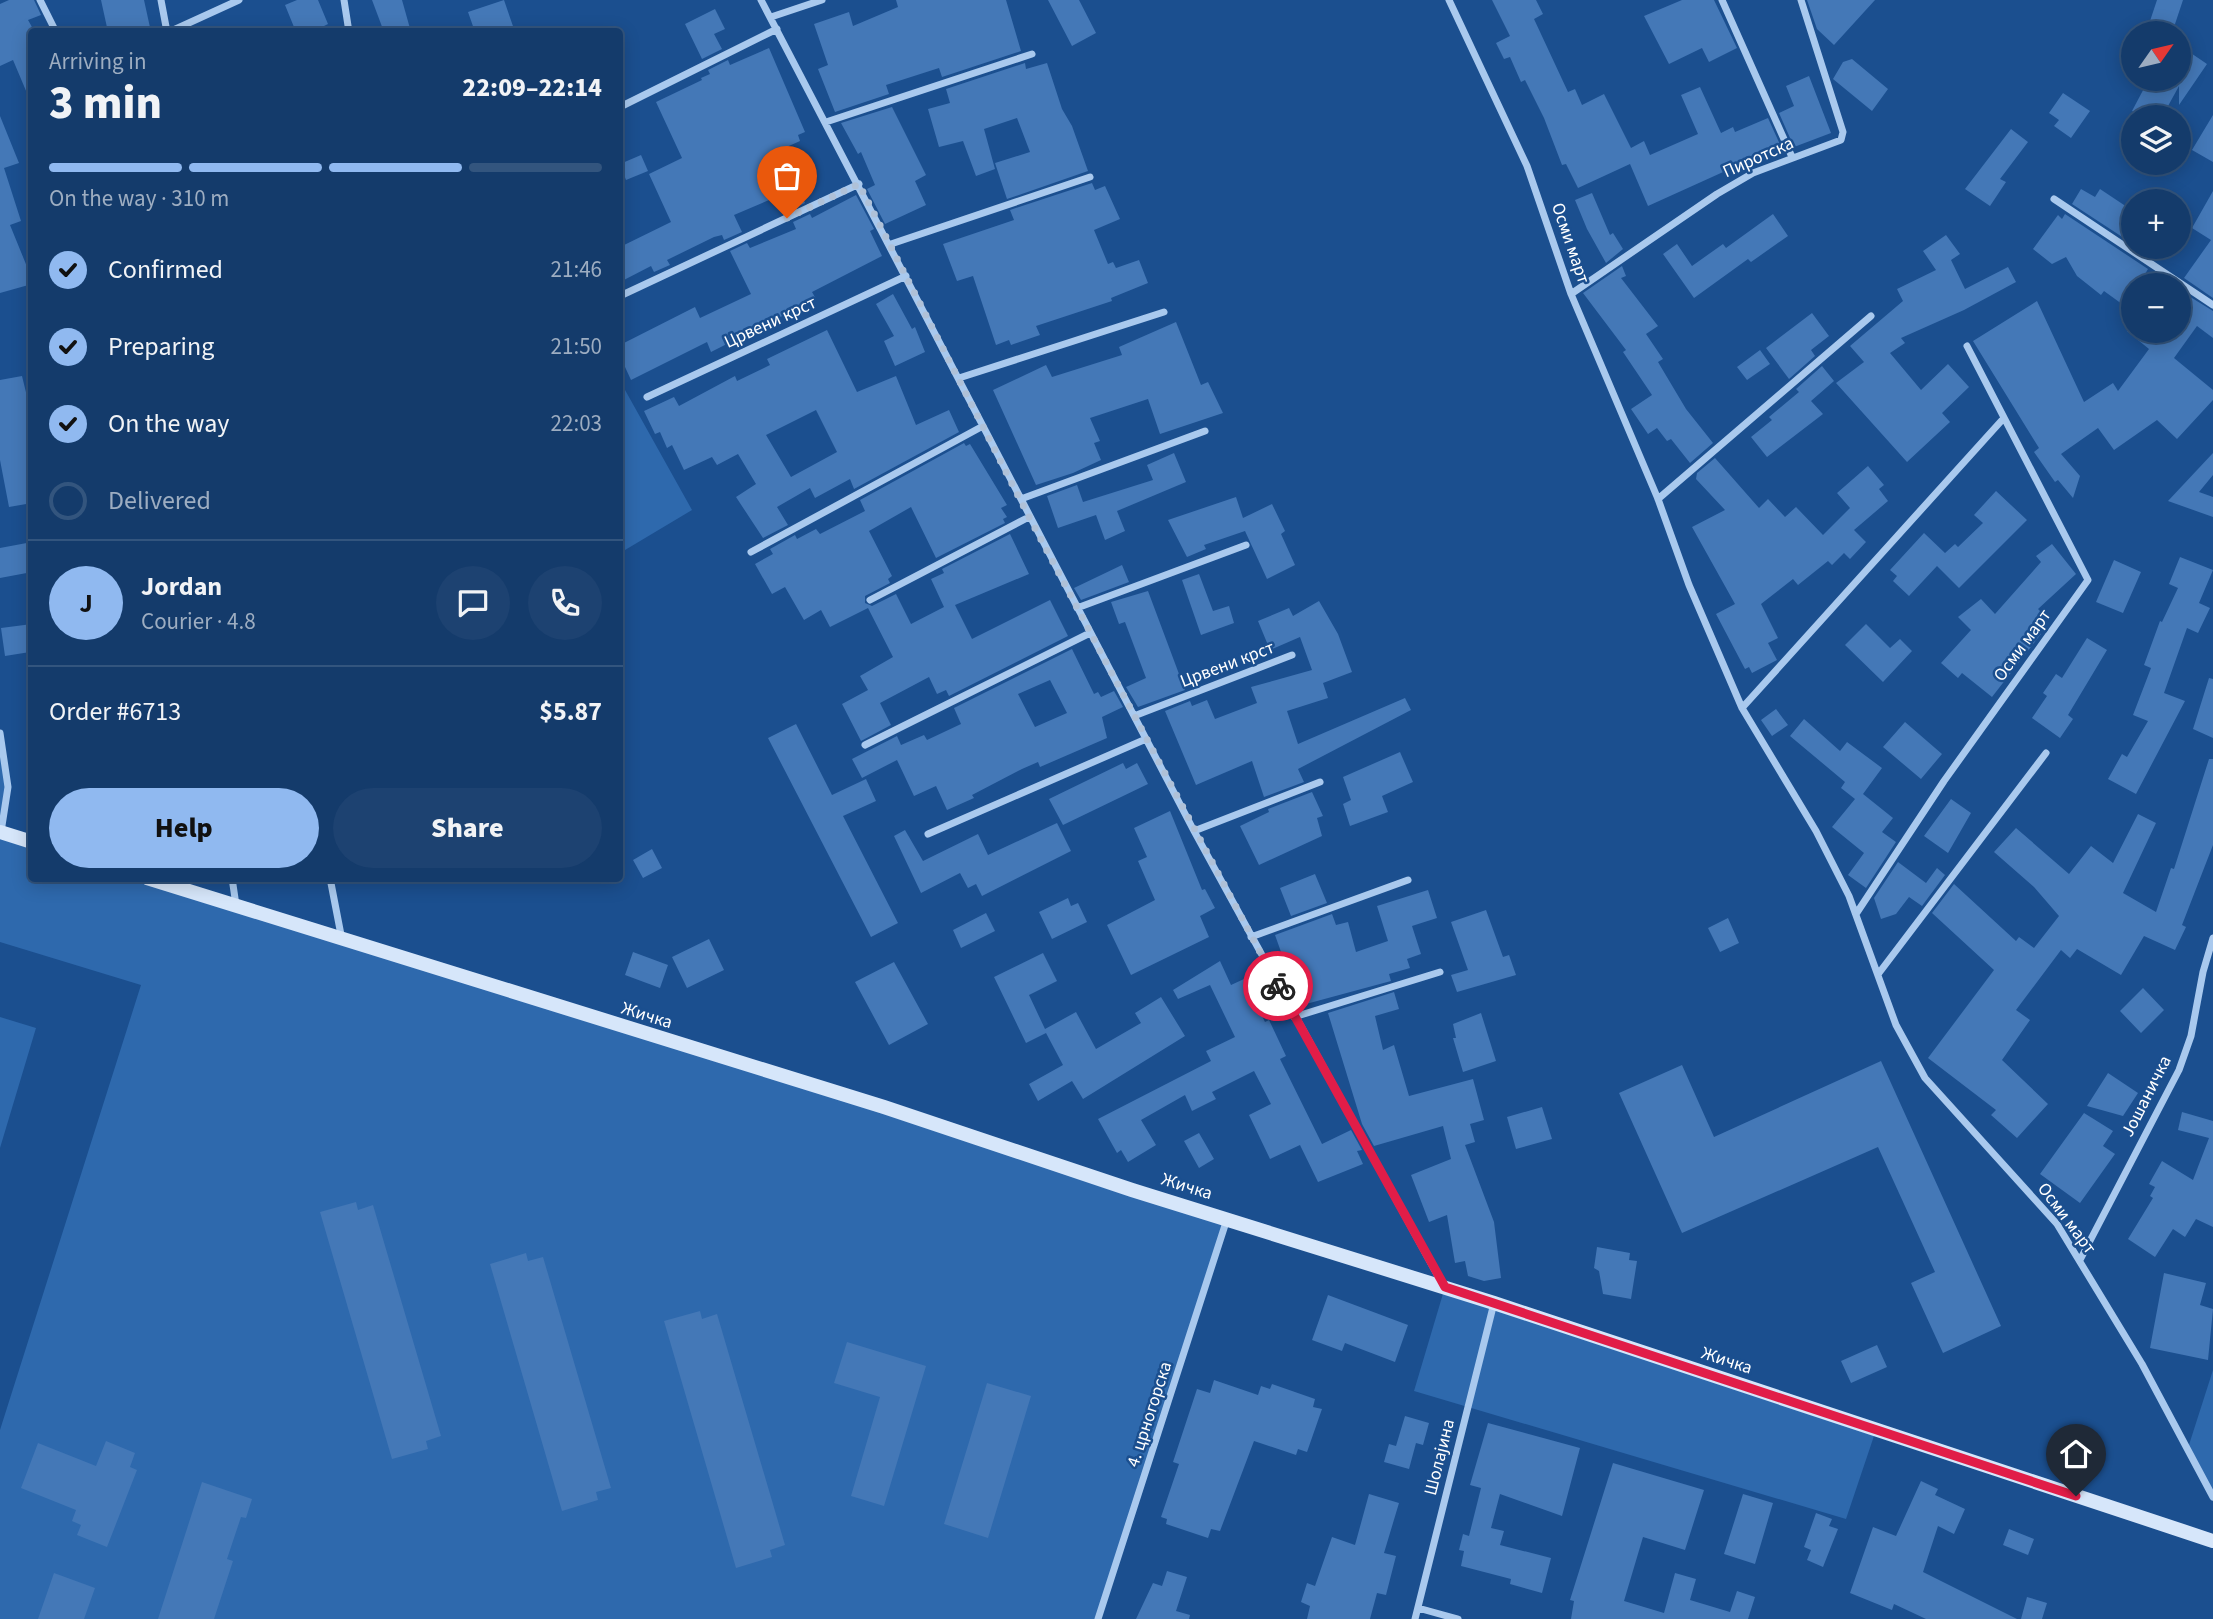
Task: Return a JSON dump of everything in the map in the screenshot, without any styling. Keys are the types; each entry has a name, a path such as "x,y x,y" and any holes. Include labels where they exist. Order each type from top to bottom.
{"main road":[{"path":"0,832 28,841"},
{"name":"Жичка","path":"160,882 871,1103 1445,1287 2213,1541"}],"street":[{"path":"40,0 54,28"},
{"path":"160,0 167,28"},
{"path":"177,28 239,0"},
{"path":"344,0 348,28"},
{"path":"761,0 891,244 1029,517 1194,831 1445,1287"},
{"path":"771,17 822,0"},
{"name":"Осми март","path":"1448,0 1527,166 1571,293 1658,499 1689,585 1742,708 1816,831 1856,914 1896,1025 1926,1078 2057,1224 2142,1364 2213,1497"},
{"path":"1722,0 1792,157"},
{"name":"Пиротска","path":"1571,293 1717,194 1792,157 1841,140 1843,135 1801,0"},
{"path":"623,106 777,29"},
{"path":"826,122 1032,54"},
{"path":"891,244 1090,177"},
{"path":"623,295 859,184"},
{"path":"2054,199 2213,304"},
{"name":"Црвени крст","path":"647,397 906,276"},
{"path":"959,378 1164,312"},
{"path":"1658,499 1871,316"},
{"name":"Осми март","path":"1856,914 1944,781 2088,580 1967,346"},
{"path":"1742,708 2003,419"},
{"path":"751,552 983,426"},
{"path":"1021,499 1205,431"},
{"path":"870,600 1029,517"},
{"path":"1077,608 1245,545"},
{"path":"865,745 1090,633"},
{"name":"Црвени крст","path":"1134,716 1292,655"},
{"path":"0,733 8,787 0,832"},
{"path":"928,834 1146,739"},
{"path":"1879,973 2046,754"},
{"path":"1194,831 1320,782"},
{"path":"1251,937 1408,880"},
{"path":"233,882 236,905"},
{"path":"331,882 342,940"},
{"name":"Јошаничка","path":"2080,1260 2179,1070 2191,1037 2203,972 2213,938"},
{"path":"1294,1017 1440,972"},
{"name":"4. црногорска","path":"1098,1619 1227,1218"},
{"name":"Шолајина","path":"1415,1619 1494,1303"},
{"path":"1418,1608 1458,1619"}],"shaded area":[{"path":"623,386 692,510 623,551"},
{"path":"0,733 8,787 1,831 28,841 28,882 157,882 1227,1218 1098,1619 0,1619 0,1430 141,985 0,942"},
{"path":"0,1017 36,1028 0,1148"},
{"path":"1445,1287 1876,1430 1846,1519 1414,1391"},
{"path":"2213,1370 2213,1497 2188,1448"}],"building":[{"path":"9,0 34,0 41,15 28,20 32,28 28,28 28,96 13,60 0,66 0,4"},
{"path":"101,0 144,0 150,28 107,28"},
{"path":"297,0 318,0 328,24 320,28 294,28 285,5"},
{"path":"372,0 402,0 410,28 382,28"},
{"path":"504,0 514,28 474,28 468,12"},
{"path":"896,0 1006,0 1021,51 942,77 939,68 886,85 889,94 835,112 818,69 828,65 814,24 849,12 853,26 898,7"},
{"path":"1048,0 1079,0 1096,33 1072,46"},
{"path":"1492,0 1536,0 1543,14 1534,19 1568,92 1575,89 1582,105 1604,94 1631,148 1644,141 1650,155 1698,134 1681,95 1700,87 1721,133 1733,127 1735,132 1768,118 1783,151 1777,153 1774,149 1648,206 1630,164 1578,188 1566,164 1562,165 1544,118 1525,80 1521,82 1510,57 1504,59 1496,43 1510,36"},
{"path":"1682,0 1714,0 1737,48 1709,62 1702,48 1669,64 1644,16"},
{"path":"1807,0 1875,0 1834,45 1817,29"},
{"path":"2157,0 2183,0 2176,21 2150,21"},
{"path":"715,9 725,29 714,34 722,49 702,59 685,24"},
{"path":"769,48 805,132 798,135 800,141 780,150 805,203 788,211 781,195 734,215 742,232 724,240 722,235 714,237 667,260 670,265 654,272 651,266 623,280 623,246 671,222 649,174 682,158 656,102 702,80 701,78 710,74 708,70 728,60 730,65"},
{"path":"2191,53 2207,64 2191,87"},
{"path":"1852,59 1888,89 1872,111 1833,79 1843,62"},
{"path":"1025,63 1026,69 1047,63 1062,109 1072,126 1088,171 1007,199 995,163 1030,152 1017,118 984,129 995,169 976,176 963,141 939,147 928,109 950,103 946,89"},
{"path":"1809,76 1831,133 1794,147 1779,113 1794,106 1786,86"},
{"path":"2143,91 2176,91 2169,105 2135,105"},
{"path":"2179,91 2189,91 2179,105"},
{"path":"2063,93 2090,111 2071,138 2054,126 2059,120 2049,113"},
{"path":"892,107 926,175 915,181 926,205 885,224 867,189 875,185 861,152 858,154 841,123"},
{"path":"2213,115 2213,162 2192,150"},
{"path":"0,116 19,163 4,168 21,221 10,225 28,269 28,285 0,293"},
{"path":"2011,129 2028,142 2000,179 2006,182 1990,206 1965,189"},
{"path":"641,155 648,171 626,180 623,163"},
{"path":"1092,183 1095,190 1105,186 1120,219 1094,230 1108,264 1113,262 1116,268 1139,260 1148,283 1111,298 1112,301 1036,326 1040,335 1011,345 1009,340 996,345 973,276 957,281 943,244 1014,220 1010,210"},
{"path":"2081,189 2095,197 2100,189 2121,203 2121,236 2072,204"},
{"path":"2213,191 2213,298 2191,283 2191,273 2188,273 2211,240 2192,228"},
{"path":"1592,193 1610,235 1613,233 1623,249 1606,263 1575,200"},
{"path":"856,195 874,229 870,231 882,256 812,292 816,299 711,352 707,342 631,380 623,363 623,343 695,307 700,318 751,294 730,251 747,243 750,248 796,229 793,222 810,214 812,218"},
{"path":"1773,214 1788,236 1751,262 1748,259 1694,298 1663,254 1677,244 1692,266 1723,244 1726,248"},
{"path":"2065,214 2121,251 2121,259 2133,259 2148,269 2146,273 2121,273 2121,303 2104,291 2101,295 2077,276 2066,257 2052,264 2033,249 2058,215 2062,219"},
{"path":"1946,235 1960,254 1951,260 1965,289 2008,267 2016,282 1964,310 1901,338 1905,343 1890,353 1921,390 1948,364 1969,387 1942,413 1950,422 1907,462 1836,383 1864,362 1850,346 1903,301 1897,289 1936,270 1923,251"},
{"path":"1622,266 1626,276 1621,278 1658,326 1646,334 1663,359 1658,362 1686,409 1713,443 1690,463 1671,439 1667,441 1657,428 1648,434 1631,409 1652,395 1623,352 1626,350 1583,293"},
{"path":"893,294 912,329 915,327 925,352 895,366 884,341 894,336 876,304"},
{"path":"2191,297 2213,311 2213,338 2197,326 2191,334"},
{"path":"2037,301 2084,402 2113,383 2118,391 2149,349 2142,343 2185,343 2174,358 2213,390 2213,400 2177,439 2157,420 2114,450 2098,428 2061,454 2080,476 2073,498 2058,480 2055,482 2034,452 2039,448 1973,341"},
{"path":"1812,313 1829,336 1811,350 1815,356 1789,379 1766,348"},
{"path":"1176,322 1201,385 1208,382 1223,413 1160,434 1148,399 1090,418 1100,441 1094,443 1101,460 1036,485 993,390 1046,365 1052,377 1122,355 1119,347"},
{"path":"827,330 857,392 896,376 916,425 949,410 959,432 854,489 850,479 815,498 810,488 777,507 788,525 763,538 736,497 756,484 738,454 717,465 712,457 684,470 672,445 667,448 660,432 655,434 644,411 674,397 679,406 735,376 737,381 770,365 767,359","holes":["816,410 837,452 791,477 766,435"]},
{"path":"1760,350 1770,364 1747,380 1737,367"},
{"path":"1822,366 1834,381 1811,401 1823,414 1767,457 1751,437 1772,420 1769,417 1799,392 1796,389"},
{"path":"22,376 28,401 28,504 9,507 0,460 0,380"},
{"path":"964,443 966,446 970,444 1007,505 1001,508 1007,517 1003,519 1005,523 936,558 911,507 869,531 892,576 888,579 890,583 865,596 865,603 872,606 896,594 911,624 944,607 931,579 944,573 942,569 1010,534 1029,574 955,605 972,639 1050,600 1068,636 949,696 946,690 937,694 929,677 880,703 891,725 861,741 842,704 868,690 860,676 893,657 868,608 830,627 821,610 804,620 785,587 772,594 755,564 773,554 770,549 795,535 797,539 816,529 820,534 865,511 860,500"},
{"path":"1174,453 1186,482 1117,511 1125,531 1105,540 1096,515 1058,528 1047,496 1077,485 1083,502 1153,480 1147,465"},
{"path":"2213,453 2213,475 2199,492 2213,497 2213,517 2168,501"},
{"path":"1715,458 1759,508 1768,499 1785,517 1796,507 1823,535 1850,508 1837,493 1868,466 1884,485 1879,489 1888,501 1854,530 1866,542 1850,559 1844,553 1832,565 1828,561 1798,585 1793,579 1761,604 1778,638 1768,643 1777,660 1752,673 1749,667 1745,669 1716,614 1735,604 1692,527 1725,510 1696,479 1697,473"},
{"path":"1996,491 2027,520 1959,588 1937,566 1909,596 1893,581 1897,576 1890,570 1924,533 1945,553 1955,544 1958,547 1983,523 1974,515"},
{"path":"1236,497 1243,518 1272,504 1285,531 1281,534 1295,565 1267,579 1245,531 1204,545 1206,549 1187,557 1168,520"},
{"path":"28,543 28,573 0,578 0,548"},
{"path":"2052,544 2076,574 2038,609 2044,615 2033,627 2041,634 1992,697 1962,673 1958,678 1941,663 1971,630 1958,617 1981,599 1995,614 2041,562 2036,556"},
{"path":"2180,557 2213,570 2199,603 2210,608 2198,633 2187,628 2164,693 2185,701 2136,794 2108,779 2122,754 2127,757 2148,721 2133,715 2151,668 2144,665 2160,621 2162,622 2178,588 2169,584"},
{"path":"2114,560 2141,572 2123,613 2096,602"},
{"path":"1122,565 1129,582 1081,600 1074,588"},
{"path":"1199,574 1213,611 1229,606 1234,623 1201,635 1182,580"},
{"path":"1148,591 1185,690 1138,707 1126,687 1146,678 1125,622 1119,624 1111,602"},
{"path":"1319,601 1338,634 1352,672 1323,683 1328,698 1287,711 1298,744 1405,698 1411,710 1298,769 1304,782 1264,797 1252,761 1196,785 1165,711 1190,701 1192,706 1207,700 1215,719 1257,703 1251,687 1312,670 1300,637 1270,650 1258,621 1289,608 1293,616"},
{"path":"1866,624 1890,648 1900,639 1912,651 1883,682 1845,645"},
{"path":"28,625 28,652 5,656 1,628"},
{"path":"2087,638 2107,650 2068,715 2073,719 2060,738 2032,718 2047,696 2043,693 2056,674 2062,678"},
{"path":"1072,649 1094,694 1098,692 1101,697 1114,691 1123,707 1102,717 1107,738 1040,767 1038,762 1022,769 972,795 974,798 947,810 936,786 914,796 897,760 862,778 852,759 897,736 901,745 924,735 927,740 961,724 954,708","holes":["1050,680 1067,713 1035,727 1018,694"]},
{"path":"2209,678 2213,679 2213,738 2193,729"},
{"path":"1776,709 1788,725 1772,736 1761,720"},
{"path":"1804,719 1840,751 1847,742 1882,768 1863,794 1893,818 1882,832 1896,842 1866,888 1848,875 1864,853 1832,827 1855,799 1841,788 1845,782 1790,736"},
{"path":"1905,722 1942,754 1921,779 1883,747"},
{"path":"796,724 832,795 866,779 876,801 843,816 898,923 871,937 768,738"},
{"path":"1400,752 1413,782 1382,796 1388,812 1350,826 1343,804 1351,800 1343,777"},
{"path":"2209,759 2213,759 2213,845 2182,925 2186,927 2175,950 2144,936 2121,975 2077,949 2070,958 2061,950 2016,1010 2030,1020 2002,1060 2048,1104 2017,1138 1991,1115 1996,1110 1928,1058 1994,970 1932,913 1954,884 2016,941 2019,937 2034,948 2059,916 2034,887 1994,852 2016,828 2069,874 2091,846 2113,863 2138,814 2156,823 2123,893 2156,912 2171,868 2174,869"},
{"path":"1123,763 1126,769 1137,763 1148,784 1063,825 1049,799"},
{"path":"1312,792 1323,816 1317,818 1322,836 1259,865 1240,826 1269,812 1268,809"},
{"path":"1951,799 1971,813 1948,853 1924,836"},
{"path":"1170,811 1202,890 1205,889 1215,908 1200,916 1209,937 1131,975 1107,925 1155,900 1138,861 1147,857 1134,828"},
{"path":"1057,823 1071,851 982,896 976,884 968,888 960,873 921,893 894,836 905,830 923,861 978,834 988,855"},
{"path":"652,849 662,868 643,878 633,860"},
{"path":"1898,862 1926,883 1937,868 1945,875 1922,906 1909,897 1896,914 1881,919 1874,898"},
{"path":"1315,874 1327,903 1291,916 1280,888"},
{"path":"1428,890 1437,918 1412,926 1421,954 1407,959 1410,968 1389,974 1391,981 1306,1004 1292,964 1286,966 1275,935 1332,914 1336,925 1348,922 1356,952 1388,941 1377,906"},
{"path":"1068,898 1071,906 1078,903 1087,922 1052,939 1039,912"},
{"path":"1486,910 1503,957 1509,955 1516,975 1457,992 1451,975 1468,970 1451,922"},
{"path":"986,913 995,931 961,948 953,930"},
{"path":"1728,918 1739,943 1720,952 1708,928"},
{"path":"709,939 724,970 687,988 672,957"},
{"path":"633,952 668,965 660,988 625,975"},
{"path":"1043,953 1057,981 1029,995 1045,1029 1076,1012 1096,1049 1141,1023 1135,1013 1161,997 1185,1036 1083,1099 1072,1081 1038,1101 1029,1084 1063,1065 1046,1033 1026,1043 994,977"},
{"path":"1220,961 1231,985 1244,979 1265,1022 1269,1020 1286,1056 1280,1059 1322,1144 1351,1130 1362,1150 1357,1151 1363,1164 1318,1182 1300,1145 1270,1159 1249,1115 1271,1104 1254,1071 1212,1092 1216,1099 1192,1111 1185,1095 1141,1120 1156,1145 1128,1162 1121,1150 1117,1153 1098,1119 1211,1061 1206,1051 1235,1037 1210,985 1178,999 1173,990"},
{"path":"894,962 928,1024 889,1045 855,982"},
{"path":"2143,988 2164,1010 2141,1033 2120,1011"},
{"path":"1394,992 1399,1009 1375,1016 1383,1050 1394,1045 1409,1096 1473,1079 1484,1120 1470,1124 1475,1142 1465,1145 1494,1222 1501,1278 1484,1281 1468,1276 1465,1261 1455,1263 1447,1215 1429,1222 1411,1175 1451,1159 1443,1126 1374,1146 1362,1124 1328,1013"},
{"path":"1481,1013 1496,1061 1463,1072 1453,1038 1456,1038 1453,1024"},
{"path":"1881,1061 2001,1326 1943,1353 1911,1283 1935,1272 1878,1147 1682,1233 1619,1093 1682,1065 1714,1137"},
{"path":"2108,1073 2138,1093 2123,1116 2087,1106"},
{"path":"1542,1107 1552,1139 1516,1149 1507,1117"},
{"path":"2182,1112 2213,1121 2213,1227 2196,1219 2185,1237 2173,1229 2155,1257 2128,1239 2153,1198 2150,1196 2155,1187 2149,1184 2162,1161 2193,1180 2209,1138 2178,1130"},
{"path":"2084,1113 2113,1131 2103,1146 2115,1154 2080,1203 2040,1174"},
{"path":"1199,1133 1214,1159 1199,1168 1184,1141"},
{"path":"356,1202 358,1210 373,1205 441,1436 426,1441 428,1449 392,1459 320,1212"},
{"path":"1597,1247 1630,1253 1629,1260 1637,1261 1631,1299 1603,1294 1599,1271 1594,1268"},
{"path":"526,1253 528,1261 543,1257 611,1488 596,1492 598,1500 562,1511 490,1264"},
{"path":"2164,1273 2206,1283 2200,1305 2213,1309 2208,1360 2150,1348"},
{"path":"1328,1295 1408,1325 1395,1362 1345,1343 1342,1351 1312,1340"},
{"path":"700,1311 702,1319 717,1314 785,1545 770,1550 772,1557 736,1568 664,1321"},
{"path":"847,1342 926,1366 884,1506 851,1496 880,1397 834,1383"},
{"path":"1877,1345 1887,1367 1851,1383 1841,1361"},
{"path":"1214,1380 1258,1395 1261,1386 1270,1389 1272,1384 1315,1399 1313,1407 1322,1409 1307,1452 1298,1449 1296,1455 1254,1441 1220,1531 1211,1529 1208,1538 1166,1524 1167,1519 1161,1517 1179,1464 1173,1462 1197,1389 1210,1393"},
{"path":"987,1383 1031,1396 988,1538 944,1524"},
{"path":"1405,1416 1429,1423 1423,1445 1416,1443 1409,1469 1384,1462 1389,1444 1396,1446"},
{"path":"1488,1423 1580,1448 1562,1516 1500,1494 1491,1528 1504,1531 1500,1545 1551,1558 1542,1593 1510,1584 1511,1579 1461,1566 1464,1551 1459,1550 1463,1534 1469,1536 1481,1488 1470,1485"},
{"path":"106,1441 135,1453 130,1467 137,1470 107,1547 77,1535 81,1525 72,1521 76,1510 21,1488 38,1443 96,1466"},
{"path":"1613,1463 1704,1490 1685,1550 1643,1537 1624,1601 1664,1613 1675,1573 1696,1579 1690,1600 1730,1612 1737,1591 1755,1597 1748,1619 1571,1619 1574,1601 1570,1600"},
{"path":"1921,1481 1938,1489 1935,1495 1965,1509 1954,1534 1938,1526 1923,1572 2017,1619 1926,1619 1894,1604 1892,1610 1850,1593 1873,1527 1896,1536"},
{"path":"202,1482 252,1499 246,1518 241,1517 227,1559 233,1561 214,1619 158,1619"},
{"path":"1369,1494 1399,1503 1384,1553 1396,1556 1386,1595 1377,1593 1370,1619 1307,1619 1310,1606 1301,1602 1307,1583 1315,1586 1332,1537 1355,1545"},
{"path":"1743,1494 1773,1503 1755,1564 1724,1554"},
{"path":"1816,1513 1832,1519 1829,1526 1838,1529 1823,1567 1807,1560 1811,1550 1804,1547"},
{"path":"2009,1529 2034,1539 2028,1555 2003,1545"},
{"path":"1167,1571 1187,1577 1176,1611 1190,1615 1189,1619 1136,1619 1153,1583 1162,1586"},
{"path":"54,1573 95,1588 84,1619 38,1619"},
{"path":"2027,1597 2047,1603 2042,1619 2021,1619"}],"way so far":[{"path":"787,218 859,184 1029,517 1278,986"}],"route":[{"path":"1278,986 1445,1287 2076,1496"}]}
